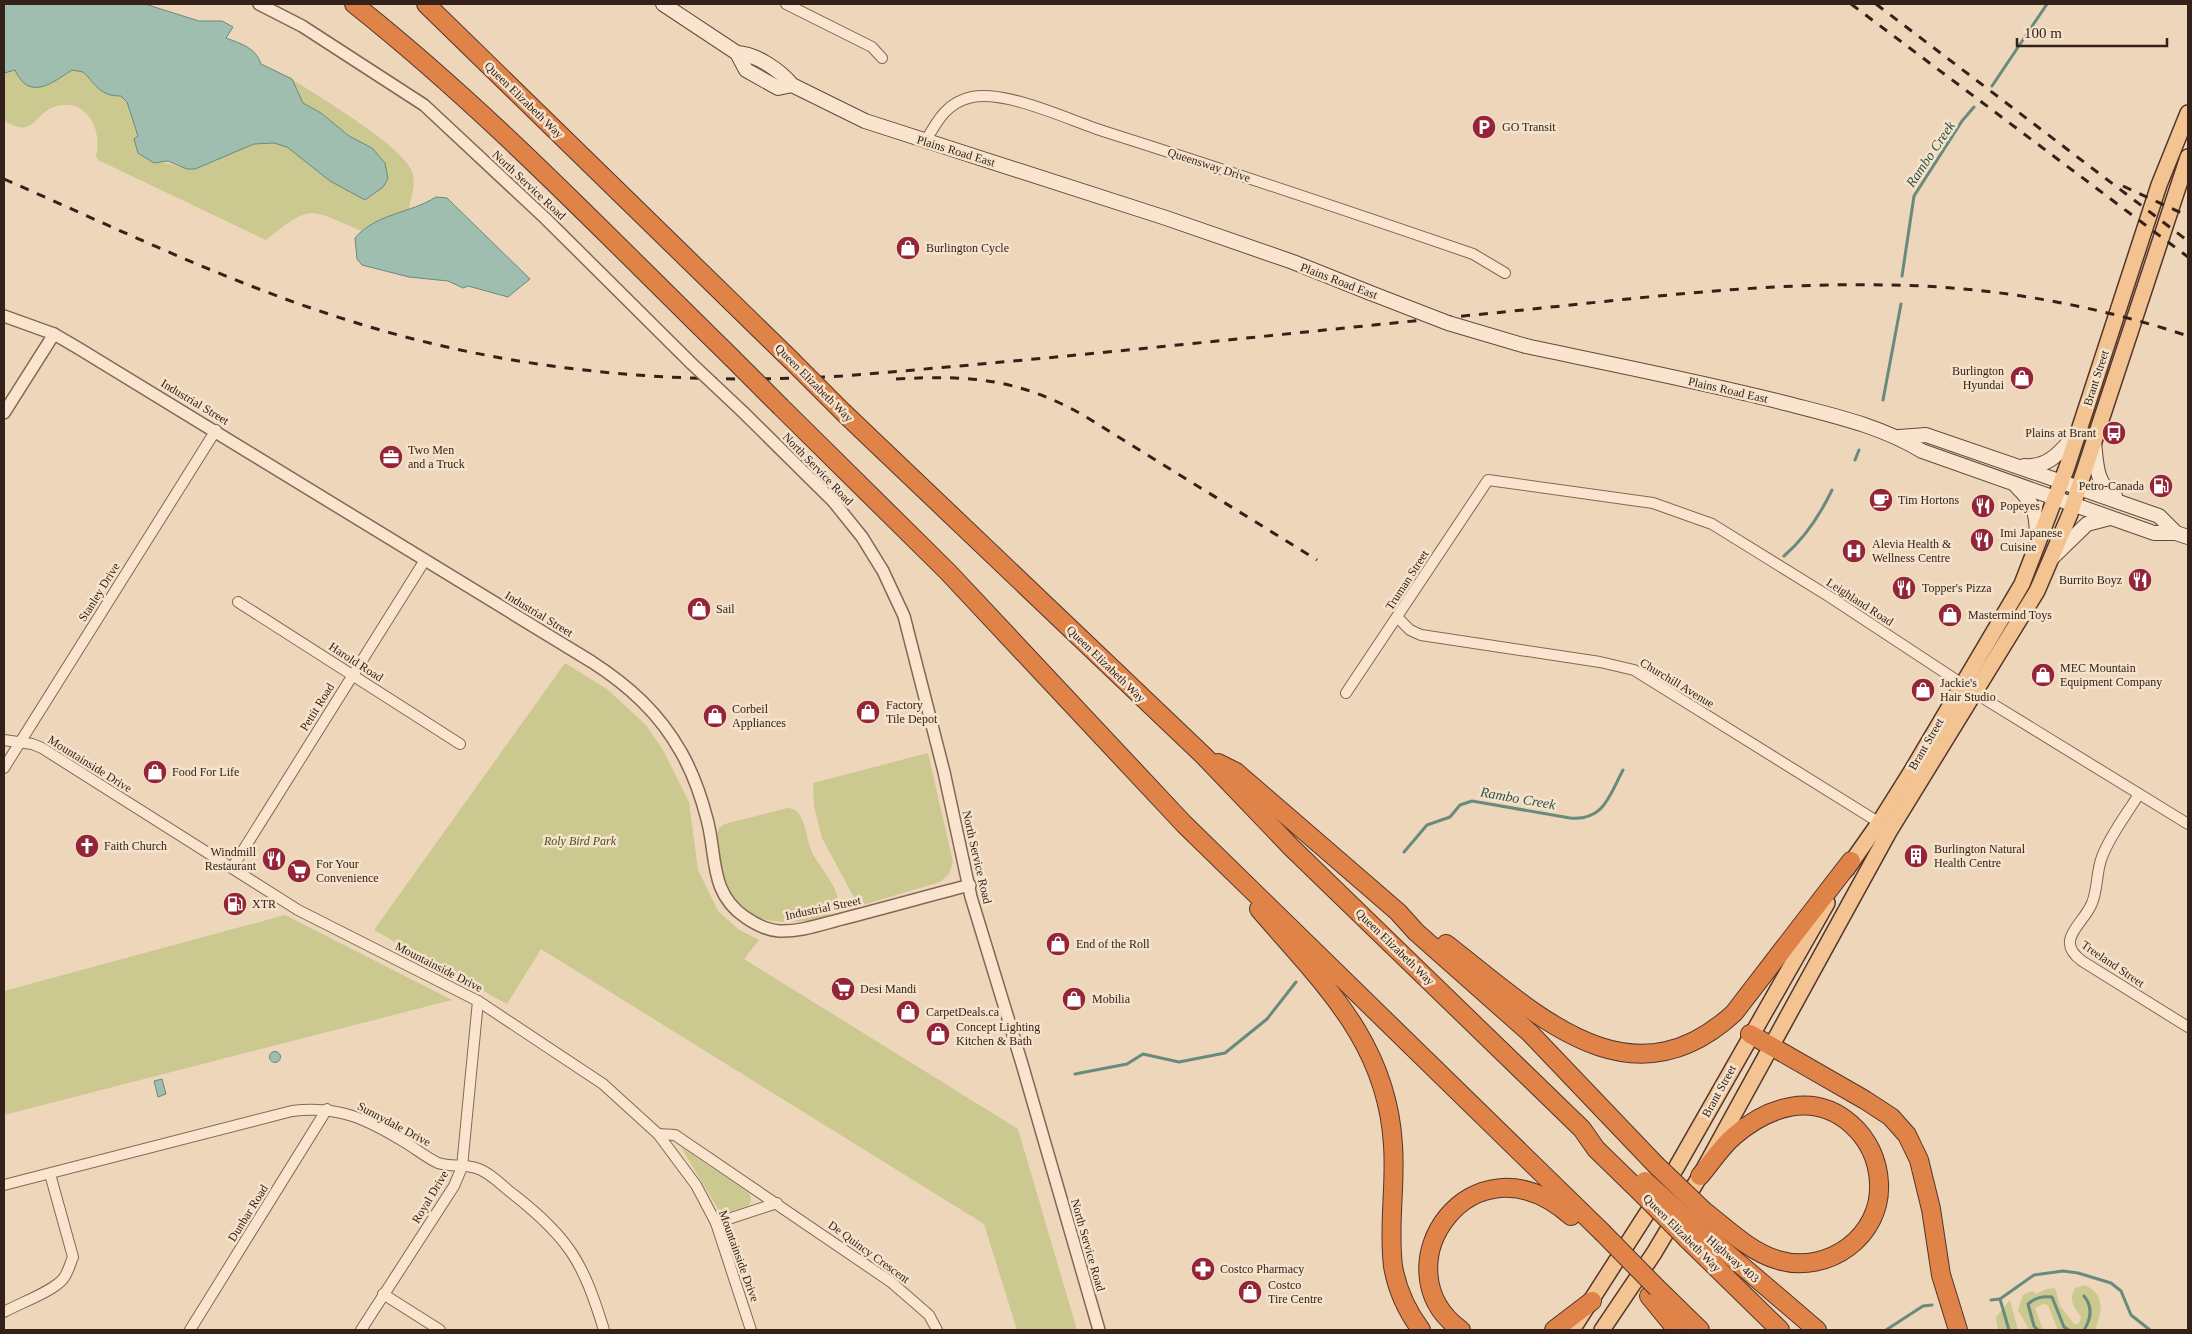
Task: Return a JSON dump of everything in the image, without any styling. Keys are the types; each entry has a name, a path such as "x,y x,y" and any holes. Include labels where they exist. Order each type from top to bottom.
{"highway":[{"path":"354,4 392,34 488,121 732,358 948,572 1184,824 1603,1239 1653,1292 1700,1330"},
{"name":"Queen Elizabeth Way","path":"426,4 844,413 1204,756 1291,847 1582,1128 1596,1148 1639,1183 1690,1232 1780,1330"},
{"path":"1204,756 1236,772 1398,912 1416,932 1530,1033 1655,1164 1703,1210 1735,1236 1764,1254 1778,1260 1809,1263 1828,1259 1848,1249 1861,1237 1875,1210 1880,1182 1874,1154 1860,1132 1842,1116 1806,1106 1778,1109 1757,1120 1733,1137 1700,1176"},
{"path":"1184,824 1346,1011 1370,1051 1385,1093 1391,1117 1393,1147 1392,1253 1396,1281 1405,1304 1421,1330"},
{"path":"1398,912 1422,926 1544,1019 1570,1035 1601,1049 1634,1055 1671,1050 1717,1029 1734,1012 1851,861"},
{"path":"1750,1034 1892,1117 1906,1135 1919,1160 1931,1209 1941,1274 1958,1330"},
{"path":"1461,1330 1438,1305 1431,1286 1428,1265 1435,1236 1442,1223 1457,1205 1470,1197 1500,1188 1515,1187 1532,1191 1556,1203 1603,1239"},
{"name":"Highway 403","path":"1690,1232 1817,1330"},
{"path":"1653,1292 1678,1330"},
{"path":"1554,1330 1592,1301"}],"main road":[{"name":"Plains Road East","path":"667,5 737,53 747,54 784,76 792,85 865,120 925,142 1112,200 1293,262 1448,323 1526,346 1761,397 1836,417 1899,437 1922,451 2154,533 2182,535"},
{"name":"Brant Street","path":"1602,1330 1654,1253 1700,1176 1962,682 2011,604 2037,548 2062,482 2159,185 2188,113"},
{"name":"Brant Street","path":"1572,1330 1676,1168 1750,1034 1851,861 1885,826 1976,692 2037,591 2053,557 2073,504 2188,156"},
{"path":"2016,466 2034,467 2048,463 2080,431"},
{"name":"Plains Road East","path":"1899,437 1926,435 2126,504 2159,516 2182,535"},
{"path":"2094,442 2097,469 2103,488 2126,504"},
{"path":"2011,481 2030,499 2033,505 2037,525 2037,548"},
{"path":"2053,557 2087,524 2111,518"}],"street":[{"name":"North Service Road","path":"259,4 302,26 424,105 545,218 833,501 862,537 883,570 904,616 944,772 971,896 1099,1330"},
{"path":"786,4 872,47 882,58"},
{"name":"Queensway Drive","path":"925,142 940,114 958,101 972,97 997,98 1032,106 1104,132 1210,165 1473,254 1505,273"},
{"name":"Industrial Street","path":"4,316 54,334 216,430 592,662 643,700 666,727 682,753 696,784 708,821 714,874 720,890 738,913 756,925 778,931 791,931 970,885"},
{"path":"4,413 54,334"},
{"name":"Stanley Drive","path":"4,768 216,430"},
{"name":"Truman Street","path":"1346,693 1488,480"},
{"name":"Leighland Road","path":"1488,480 1653,502 1692,515 1733,536 1976,692 2188,824"},
{"name":"Pettit Road","path":"232,868 425,560"},
{"name":"Harold Road","path":"238,602 460,744"},
{"name":"Churchill Avenue","path":"1397,617 1410,630 1421,635 1600,662 1634,670 1885,826"},
{"name":"Mountainside Drive","path":"4,740 42,748 298,910 478,1001 603,1084 658,1134 696,1185 716,1223 751,1330"},
{"name":"Treeland Street","path":"2139,794 2106,849 2098,869 2092,903 2071,935 2069,943 2071,951 2082,961 2188,1027"},
{"name":"Royal Drive","path":"361,1330 454,1186 462,1166 478,1001"},
{"name":"Sunnydale Drive","path":"4,1185 292,1111 327,1109 356,1116 439,1163 476,1168 490,1176 544,1218 572,1250 587,1278 604,1330"},
{"name":"Dunbar Road","path":"190,1330 327,1109"},
{"name":"De Quincy Crescent","path":"658,1134 674,1134 891,1282 929,1315 937,1330"},
{"path":"4,1312 54,1286 63,1279 69,1268 72,1257 50,1174"},
{"path":"716,1223 777,1204"},
{"path":"383,1294 440,1330"}],"green space":[{"path":"15,70 59,79 72,70 83,72 103,92 114,96 121,96 127,102 154,163 167,163 195,169 254,144 274,143 287,147 303,159 387,179 385,163 372,148 349,136 321,113 303,103 292,79 358,122 406,161 412,172 414,182 409,210 383,219 361,231 320,214 311,213 293,220 266,240 98,160 96,156 97,135 94,125 83,110 74,106 64,105 53,107 26,127 17,127 4,121 4,73"},
{"name":"Roly Bird Park","path":"565,663 607,689 646,725 663,750 689,802 698,870 718,911 738,929 759,940 744,959 1018,1129 1077,1330 1017,1330 984,1224 541,949 507,1004 374,930"},
{"path":"928,753 953,862 949,874 940,882 866,904 857,903 822,838 814,806 813,783"},
{"path":"787,808 797,812 803,821 812,851 837,894 838,902 835,909 828,915 806,921 781,922 758,917 734,897 727,886 722,872 717,834 719,828 725,824"},
{"path":"285,915 452,1000 4,1115 4,991"},
{"path":"681,1147 750,1194 751,1201 748,1206 721,1214"},
{"path":"2085,1285 2092,1289 2099,1299 2100,1310 2095,1330 2058,1330 2048,1305 2043,1304 2035,1308 2043,1330 2029,1330 2018,1310 2023,1295 2032,1291 2036,1294 2046,1289 2055,1288 2060,1306 2075,1325 2080,1322 2081,1317 2072,1300 2073,1292 2075,1288"},
{"path":"2010,1300 2018,1330 1998,1330 1996,1317"}],"shaded area":[{"path":"4,4 145,4 199,21 222,21 233,27 226,38 252,50 261,64 292,79 303,103 321,113 349,136 372,148 385,163 388,179 383,187 365,200 330,181 287,147 274,143 254,144 195,169 187,169 168,161 154,163 138,153 134,139 138,136 127,102 121,96 114,96 103,92 83,72 72,70 41,87 27,85 15,70 4,73"},
{"path":"436,197 447,198 530,279 508,297 468,286 463,288 448,281 409,277 362,265 357,259 355,238 363,230 383,219 416,207"},
{"path":"275,1051 281,1057 275,1063 269,1057"},
{"path":"162,1079 166,1094 158,1097 154,1081"}],"waterway":[{"name":"Rambo Creek","path":"1992,86 2047,4"},
{"name":"Rambo Creek","path":"1902,276 1914,196 1962,121 1974,107"},
{"name":"Rambo Creek","path":"1883,400 1901,304"},
{"path":"1855,460 1859,450"},
{"name":"Rambo Creek","path":"1784,556 1799,542 1811,526 1832,490"},
{"name":"Rambo Creek","path":"1404,852 1427,825 1450,817 1460,805 1472,801 1570,818 1581,818 1591,815 1604,805 1623,770"},
{"name":"Rambo Creek","path":"1075,1074 1127,1064 1143,1054 1179,1062 1225,1053 1267,1019 1296,982"},
{"path":"2000,1299 2034,1275 2063,1271 2078,1273 2111,1283 2121,1291 2131,1315 2150,1330"},
{"path":"2084,1296 2089,1304 2090,1313 2084,1330"},
{"path":"2038,1330 2034,1326 2028,1304 2038,1298 2048,1297 2052,1297 2064,1327 2069,1330"},
{"path":"1991,1300 2000,1299 2009,1330"},
{"path":"1886,1330 1923,1306 1932,1305"}],"railway":[{"path":"1851,4 2188,257"},
{"path":"1876,4 2188,241"},
{"path":"4,179 215,271 344,319 405,337 528,363 590,371 653,376 716,379 842,376 1079,355 1680,294 1835,285 1925,286 2001,293 2077,306 2188,336"},
{"path":"2123,186 2188,216"},
{"path":"896,379 970,379 1014,386 1036,393 1083,415 1317,560"}],"place":[{"name":"GO Transit","path":"1484,127"},
{"name":"Burlington Cycle","path":"908,248"},
{"name":"Burlington Hyundai","path":"2022,378"},
{"name":"Plains at Brant","path":"2114,433"},
{"name":"Two Men and a Truck","path":"391,457"},
{"name":"Petro-Canada","path":"2161,486"},
{"name":"Tim Hortons","path":"1881,500"},
{"name":"Popeyes","path":"1983,506"},
{"name":"Imi Japanese Cuisine","path":"1982,540"},
{"name":"Alevia Health & Wellness Centre","path":"1854,551"},
{"name":"Burrito Boyz","path":"2140,580"},
{"name":"Topper's Pizza","path":"1904,588"},
{"name":"Sail","path":"699,609"},
{"name":"Mastermind Toys","path":"1950,615"},
{"name":"MEC Mountain Equipment Company","path":"2043,675"},
{"name":"Jackie's Hair Studio","path":"1923,690"},
{"name":"Factory Tile Depot","path":"868,712"},
{"name":"Corbeil Appliances","path":"715,716"},
{"name":"Food For Life","path":"155,772"},
{"name":"Faith Church","path":"87,846"},
{"name":"Burlington Natural Health Centre","path":"1916,856"},
{"name":"Windmill Restaurant","path":"274,859"},
{"name":"For Your Convenience","path":"299,871"},
{"name":"XTR","path":"235,904"},
{"name":"End of the Roll","path":"1058,944"},
{"name":"Desi Mandi","path":"843,989"},
{"name":"Mobilia","path":"1074,999"},
{"name":"CarpetDeals.ca","path":"908,1012"},
{"name":"Concept Lighting Kitchen & Bath","path":"938,1034"},
{"name":"Costco Pharmacy","path":"1203,1269"},
{"name":"Costco Tire Centre","path":"1250,1292"}]}
